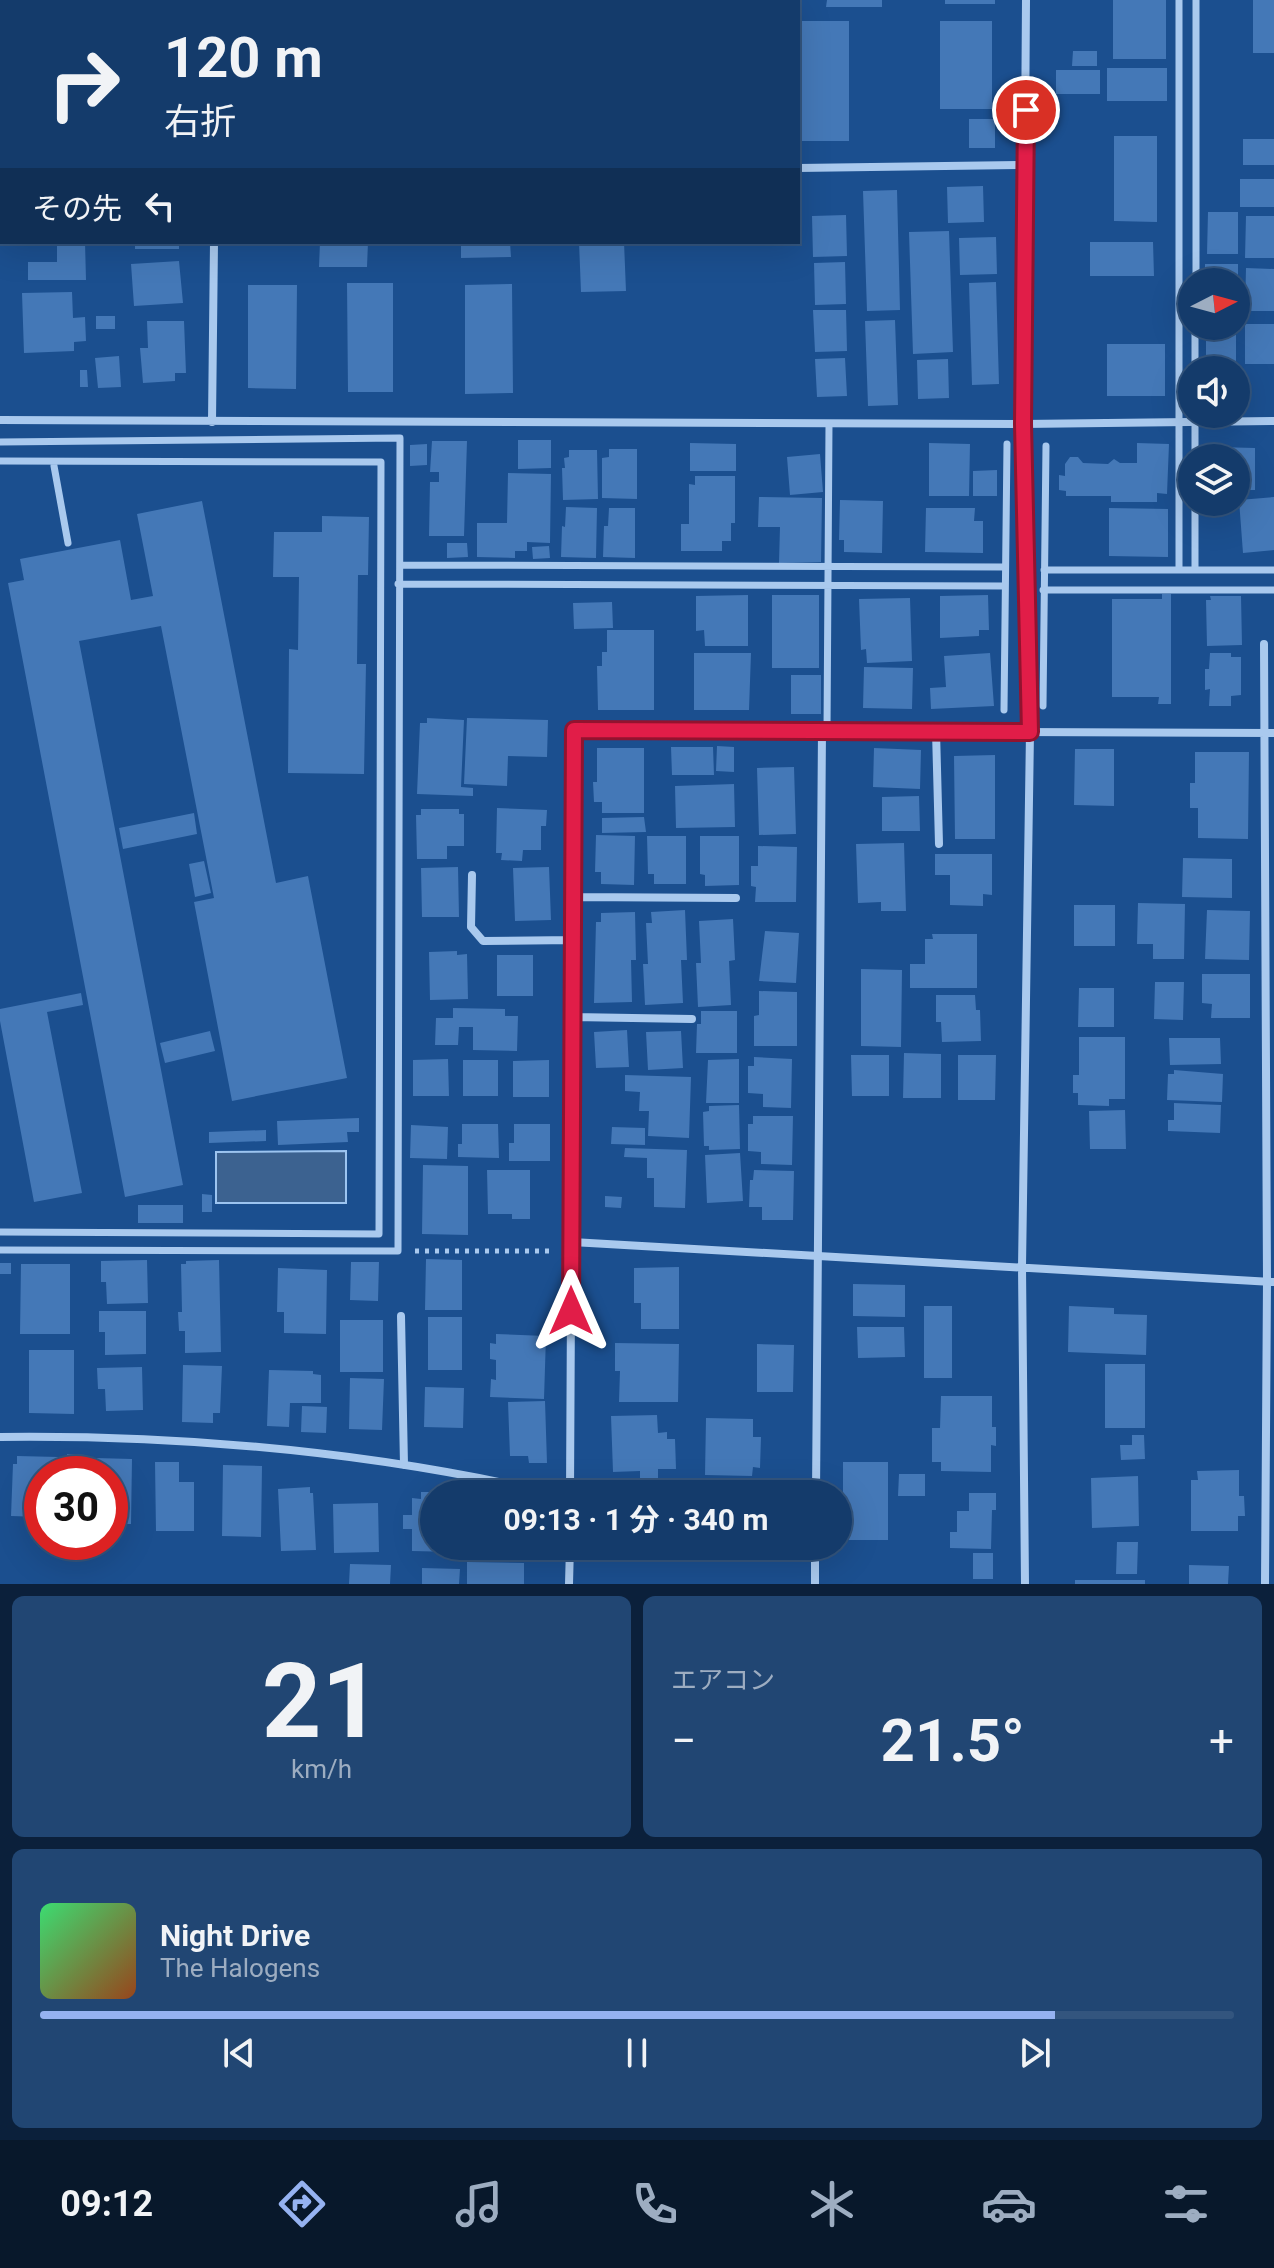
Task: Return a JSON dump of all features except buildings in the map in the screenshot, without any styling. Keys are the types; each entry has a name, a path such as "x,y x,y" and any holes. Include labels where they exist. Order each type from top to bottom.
{"street":[{"path":"1025,1584 1022,1267 1030,732 1023,424 1026,0"},
{"path":"1178,356 1179,0"},
{"path":"1196,0 1196,268"},
{"path":"800,168 1026,165"},
{"path":"212,422 214,244"},
{"path":"0,420 829,424 1178,422"},
{"path":"1250,420 1274,421"},
{"path":"816,1480 829,424"},
{"path":"1178,428 1179,570"},
{"path":"0,442 400,438 398,1251 0,1250"},
{"path":"1004,710 1007,444"},
{"path":"1043,706 1046,446"},
{"path":"0,461 381,462 381,509 379,1234 0,1232"},
{"path":"54,466 68,543"},
{"path":"1195,516 1195,570"},
{"path":"400,565 1005,567"},
{"path":"1044,570 1274,570"},
{"path":"398,584 1005,586"},
{"path":"1043,590 1274,590"},
{"path":"1264,644 1269,733 1271,1281 1265,1584"},
{"path":"570,1480 574,730 1269,733"},
{"path":"936,731 939,844"},
{"path":"472,875 471,927 483,941 574,940"},
{"path":"573,897 736,898"},
{"path":"573,1017 692,1019"},
{"path":"572,1246 1271,1281"},
{"path":"401,1316 404,1465"},
{"path":"0,1437 205,1441 404,1465 496,1480"},
{"path":"569,1584 570,1560"},
{"path":"815,1560 815,1584"}],"path":[{"path":"398,1251 572,1246"}],"water":[{"path":"346,1151 346,1203 216,1203 216,1152"}],"route":[{"path":"571,1311 574,730 1030,732 1023,424 1026,110"}]}
